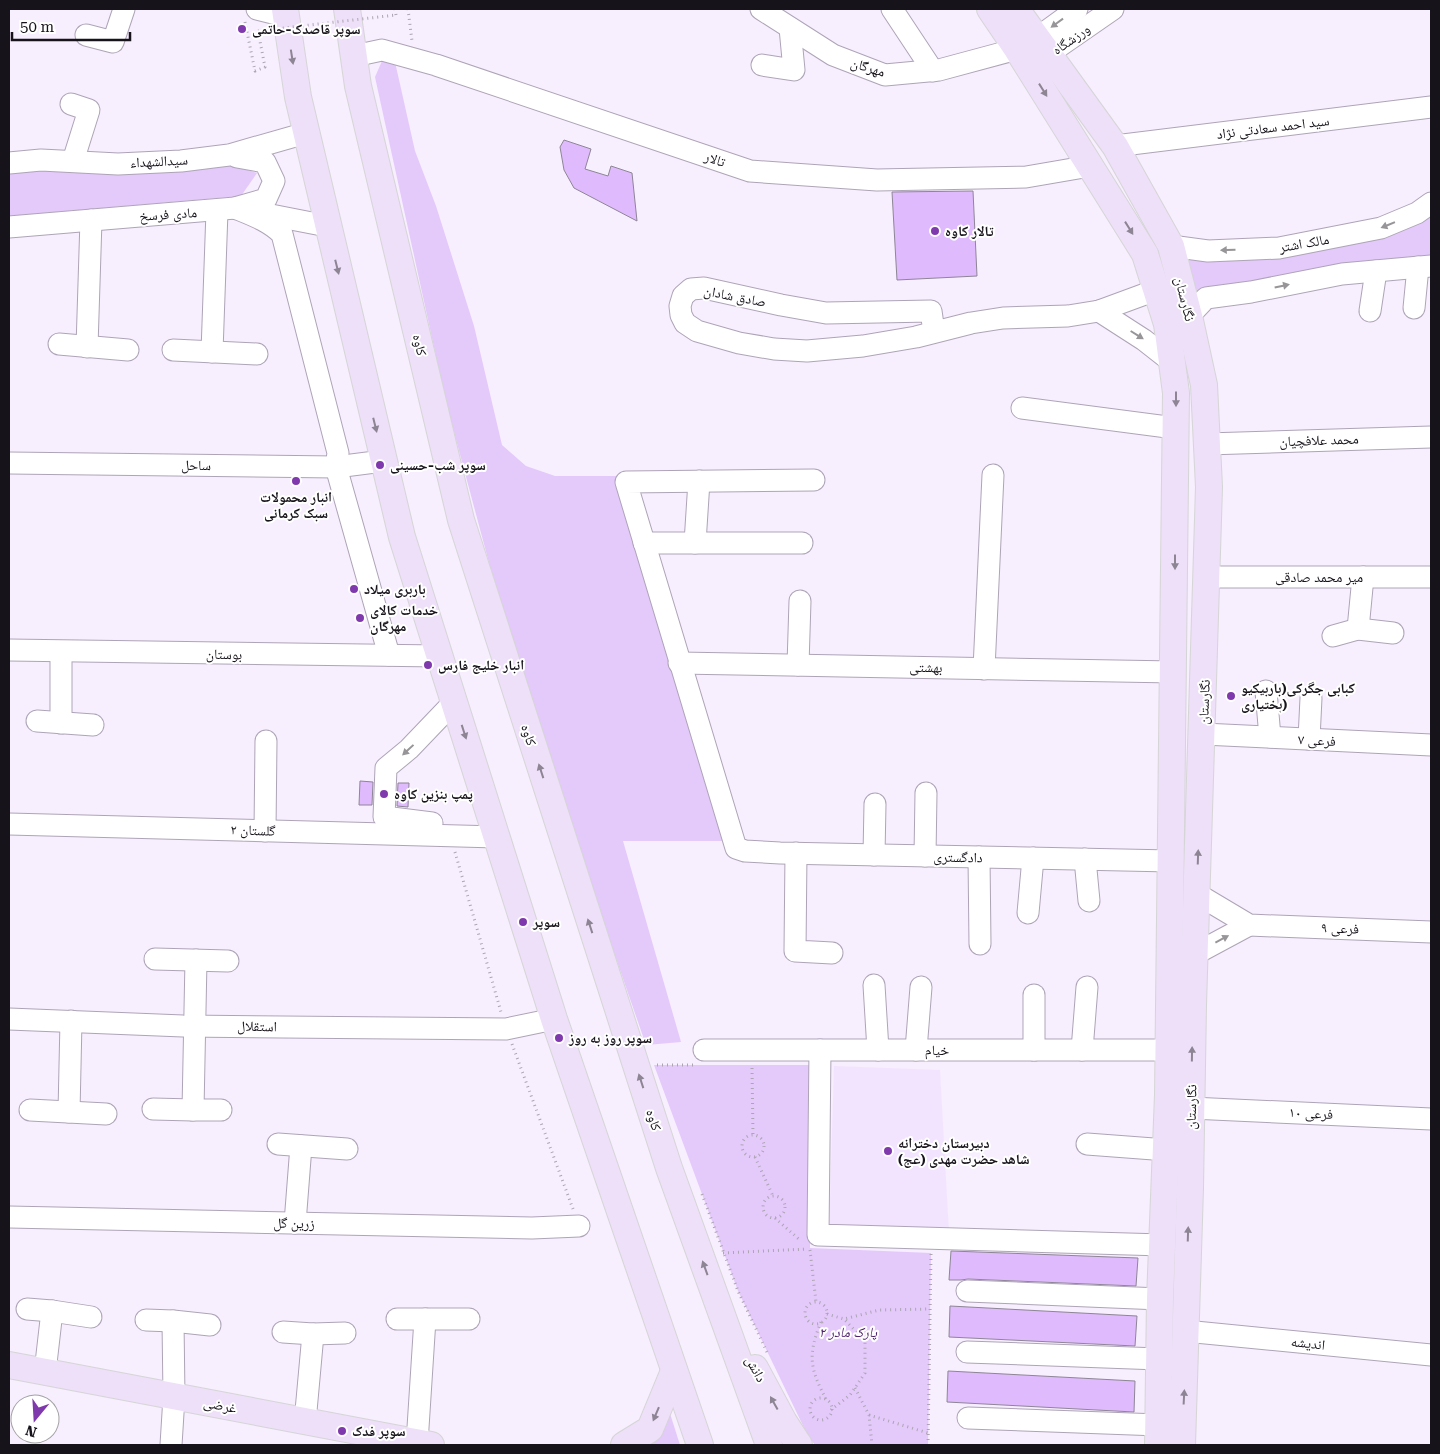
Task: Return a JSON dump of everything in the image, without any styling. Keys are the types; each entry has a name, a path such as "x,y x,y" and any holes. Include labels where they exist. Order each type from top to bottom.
{"main road":[{"name":"کاوه","path":"347,9 361,95 461,520 648,1103 713,1256 714,1292 768,1445"},
{"name":"نگارستان","path":"990,9 1033,52 1114,146 1171,246 1204,385 1209,510 1191,1108 1179,1152"},
{"name":"نگارستان","path":"1016,9 1033,52 1090,166 1145,254 1167,324 1176,393 1169,1050 1179,1152 1178,1188 1185,1331 1182,1445"},
{"path":"285,12 298,97 306,133 402,537 554,1019 700,1445"},
{"path":"1175,507 1209,510"},
{"name":"نگارستان","path":"1158,1435 1160,1299 1163,1244 1178,1188"},
{"name":"دانش","path":"714,1292 784,1422 799,1445"},
{"name":"غرضی","path":"9,1366 305,1422 347,1437 424,1444"},
{"path":"624,1445 650,1429 674,1370"}],"street":[{"path":"86,35 113,42 124,9"},
{"name":"مهرگان","path":"761,9 833,55 885,75 933,71 1033,52"},
{"path":"892,9 933,71"},
{"name":"ورزشگاه","path":"1033,52 1077,9"},
{"name":"ورزشگاه","path":"1033,52 1113,9"},
{"path":"251,13 285,12"},
{"path":"762,65 794,70 790,28"},
{"name":"تالار","path":"354,56 382,50 414,59 750,171 877,180 1026,177 1090,166"},
{"path":"71,104 88,110 73,162"},
{"name":"سید احمد سعادتی نژاد","path":"1114,146 1431,107"},
{"name":"سیدالشهداء","path":"9,163 40,160 118,164 181,161 229,155 306,133"},
{"path":"226,209 266,199 274,181 265,162 229,155"},
{"name":"مالک اشتر","path":"1171,246 1208,251 1279,248 1382,228 1417,213 1431,203"},
{"path":"212,352 226,209"},
{"path":"226,209 265,221 282,234 338,453 336,467 389,655"},
{"name":"مادی فرسخ","path":"9,227 226,209 327,226"},
{"path":"87,347 91,220"},
{"path":"1189,316 1206,298 1251,292 1342,274 1425,267 1414,308"},
{"path":"1370,311 1376,271"},
{"name":"صادق شادان","path":"934,332 931,311 826,313 704,288 691,289 683,296 680,306 681,315 685,323 697,331 739,343 774,349 807,351 863,346 916,337 971,323 1002,318 1068,316 1099,312 1156,290"},
{"path":"1099,312 1144,340 1172,362"},
{"path":"59,344 128,350"},
{"path":"173,350 256,354"},
{"path":"1022,408 1176,428"},
{"name":"محمد علافچیان","path":"1207,444 1431,436"},
{"name":"ساحل","path":"9,463 336,467 383,460"},
{"path":"984,669 993,475"},
{"path":"695,543 699,480"},
{"path":"679,662 626,482 814,480"},
{"path":"644,543 802,543"},
{"name":"میر محمد صادقی","path":"1207,577 1431,577"},
{"path":"1358,629 1363,577"},
{"path":"798,665 800,602"},
{"path":"1333,636 1358,629 1393,632"},
{"name":"بوستان","path":"9,650 439,656"},
{"path":"61,652 61,723"},
{"name":"بهشتی","path":"679,662 1174,672"},
{"name":"دادگستری","path":"679,662 736,848 746,851 796,853 1171,861"},
{"path":"1266,691 1270,737"},
{"path":"1308,739 1311,698"},
{"path":"451,836 445,825 384,817 386,768 409,749 454,702"},
{"path":"37,721 93,725"},
{"name":"فرعی ۷","path":"1203,734 1431,746"},
{"path":"265,831 266,741"},
{"path":"925,856 926,793"},
{"path":"874,855 875,804"},
{"name":"گلستان ۲","path":"9,824 497,837"},
{"path":"796,853 795,951 832,953"},
{"path":"979,857 980,944"},
{"path":"1028,913 1033,858"},
{"path":"1086,859 1088,901"},
{"path":"1197,894 1249,924"},
{"path":"1195,954 1249,924"},
{"name":"فرعی ۹","path":"1249,924 1431,932"},
{"path":"156,959 228,960"},
{"path":"193,1110 196,960"},
{"path":"874,985 878,1050"},
{"path":"916,1050 921,987"},
{"path":"1082,1050 1087,987"},
{"path":"1034,995 1034,1050"},
{"name":"استقلال","path":"9,1019 195,1026 506,1029 554,1019"},
{"path":"69,1112 71,1021"},
{"name":"خیام","path":"704,1050 1169,1050"},
{"path":"820,1050 818,1234 1163,1244"},
{"name":"فرعی ۱۰","path":"1191,1108 1431,1119"},
{"path":"153,1109 222,1110"},
{"path":"30,1110 106,1114"},
{"path":"278,1144 347,1149"},
{"path":"1087,1144 1179,1152"},
{"path":"295,1223 301,1146"},
{"name":"زرین گل","path":"9,1218 532,1228 579,1226"},
{"path":"967,1291 1160,1299"},
{"path":"27,1309 91,1317"},
{"path":"45,1372 52,1311"},
{"path":"397,1319 470,1319"},
{"path":"424,1444 425,1319"},
{"path":"146,1320 210,1325"},
{"path":"171,1445 174,1396 173,1321"},
{"name":"اندیشه","path":"1185,1331 1431,1355"},
{"path":"283,1332 313,1334 345,1333"},
{"path":"305,1422 313,1334"},
{"path":"967,1352 1159,1358"},
{"path":"968,1418 1158,1435"}],"path":[{"path":"251,13 255,71 265,67 258,32 396,15 394,9"},
{"path":"408,9 414,59"},
{"path":"451,836 506,1029 579,1226"},
{"path":"654,1065 657,1074"},
{"path":"752,1065 753,1135"},
{"path":"755,1157 761,1153 764,1147 762,1140 753,1135 746,1138 743,1147 746,1153 755,1157 773,1196 783,1201 784,1208 782,1214 775,1218"},
{"path":"701,1192 713,1256 738,1291 769,1355"},
{"path":"773,1196 766,1199 763,1208 766,1214 775,1218 810,1248 816,1302"},
{"path":"713,1256 810,1248"},
{"path":"821,1322 811,1322 805,1314 809,1305 816,1302 822,1304 827,1314 844,1319 865,1341 865,1373 850,1395 831,1410 828,1416 822,1420 816,1419 811,1414 810,1407 813,1401 820,1398 827,1401"},
{"path":"844,1319 879,1310 930,1309"},
{"path":"827,1314 821,1322 813,1342 811,1358 817,1382 831,1410"},
{"path":"855,1388 869,1415 872,1445"},
{"path":"869,1415 928,1434"}],"shaded area":[{"name":"دبیرستان دخترانه شاهد حضرت مهدی (عج)","path":"834,1066 940,1070 949,1233 829,1232"}],"green space":[{"path":"382,61 395,62 415,151 436,206 474,326 502,445 526,466 555,476 616,476 725,833 722,841 623,841 681,1042 646,1045 583,863 523,678 488,559 446,402 375,77"},
{"path":"234,165 257,173 241,196 9,216 9,171"},
{"path":"1431,214 1431,259 1242,286 1196,290 1185,254 1311,251 1386,238 1422,221"},
{"name":"پارک مادر ۲","path":"654,1065 809,1065 810,1248 931,1253 928,1445 815,1445 808,1436 738,1291"},
{"path":"667,1404 680,1445 639,1445"}],"building":[{"path":"564,140 591,149 585,169 608,176 611,166 632,173 637,221 574,188 564,170 560,147"},
{"name":"تالار کاوه","path":"973,191 977,276 897,280 892,192"},
{"path":"360,781 373,782 372,805 359,805"},
{"path":"398,783 409,783 408,807 397,806"},
{"path":"951,1251 1138,1258 1136,1286 968,1279 949,1280"},
{"path":"950,1306 1137,1316 1135,1346 949,1337"},
{"path":"948,1371 1135,1381 1134,1412 947,1402"}],"place":[{"name":"سوپر قاصدک-حاتمی","path":"242,29"},
{"name":"تالار کاوه","path":"935,231"},
{"name":"سوپر شب-حسینی","path":"380,465"},
{"name":"انبار محمولات سبک کرمانی","path":"296,481"},
{"name":"باربری میلاد","path":"354,589"},
{"name":"خدمات کالای مهرگان","path":"360,618"},
{"name":"انبار خلیج فارس","path":"428,665"},
{"name":"کبابی جگرکی(باربیکیو بختیاری)","path":"1231,696"},
{"name":"پمپ بنزین کاوه","path":"384,794"},
{"name":"سوپر","path":"523,922"},
{"name":"سوپر روز به روز","path":"559,1038"},
{"name":"دبیرستان دخترانه شاهد حضرت مهدی (عج)","path":"888,1151"},
{"name":"سوپر فدک","path":"342,1431"}]}
